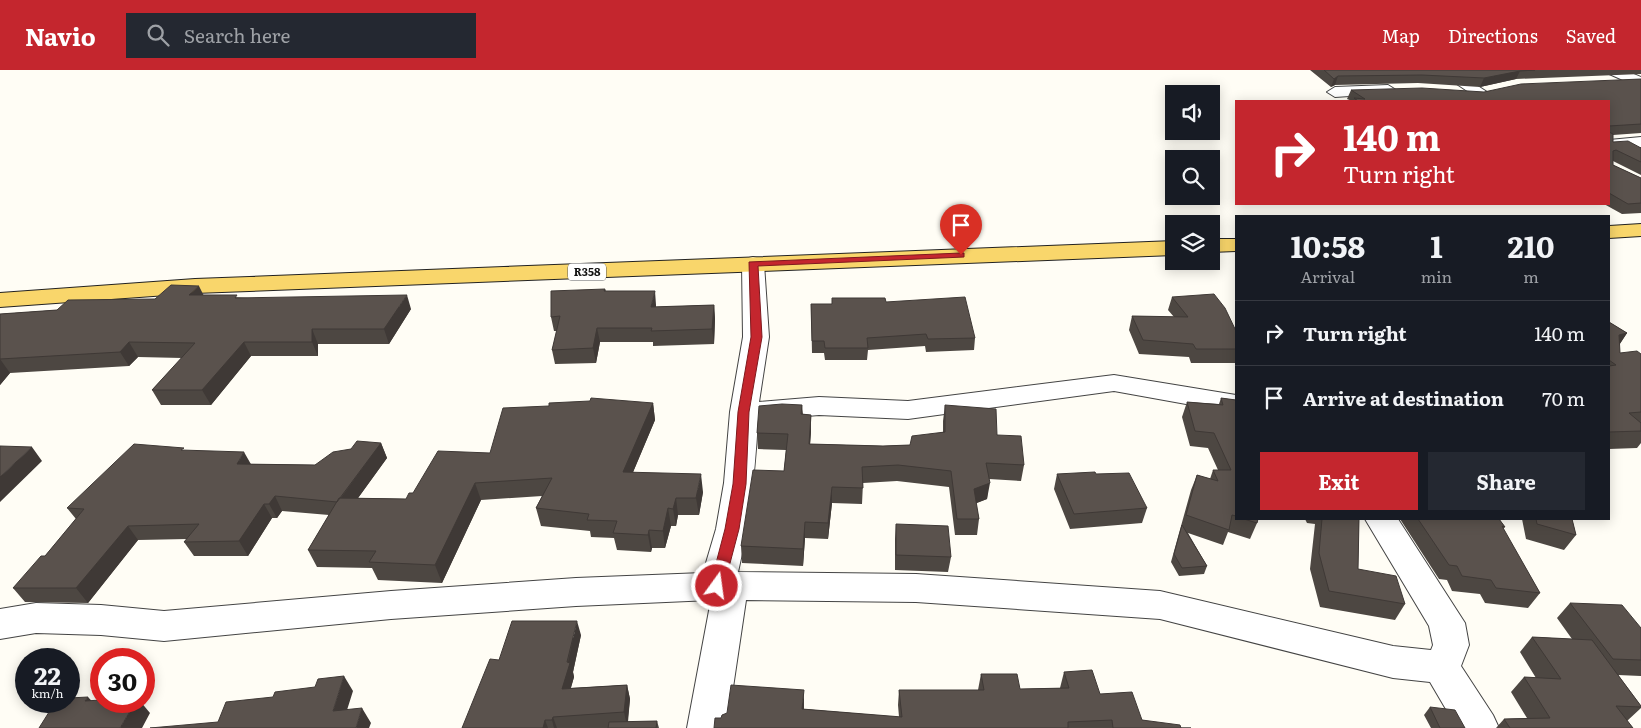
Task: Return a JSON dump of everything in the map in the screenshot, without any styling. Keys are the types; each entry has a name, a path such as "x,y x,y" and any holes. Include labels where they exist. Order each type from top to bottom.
{"main road":[{"path":"1610,232 1641,230"},
{"path":"1220,246 1235,245"},
{"name":"R358","path":"0,300 194,286 1165,248"}],"street":[{"path":"1443,70 1491,95"},
{"path":"1609,76 1639,82"},
{"path":"1335,92 1401,90"},
{"path":"1445,91 1491,95"},
{"path":"1610,145 1641,142"},
{"path":"707,728 724,586 739,484 744,412 756,337 753,264"},
{"path":"744,412 819,406 908,410 1041,391 1085,388 1114,383 1235,404"},
{"path":"1382,520 1446,623 1451,645 1442,667 1455,692 1479,728"},
{"path":"0,624 36,618 102,620 164,626 576,592 724,586 916,588 1160,605 1393,662 1442,667"}],"building":[{"path":"1324,70 1535,70 1484,78 1422,75 1338,76 1334,79"},
{"path":"1641,79 1641,124 1610,126 1610,100 1357,100 1354,98 1365,99 1351,90 1422,88 1484,92 1521,84"},
{"path":"1610,132 1613,134 1613,142 1628,141 1641,148 1641,162 1616,150 1613,151 1613,165 1641,178 1641,203 1628,204 1610,194"},
{"path":"171,285 199,286 189,295 237,295 235,298 407,295 384,329 312,329 312,342 244,342 202,390 152,390 195,343 129,342 120,352 0,359 0,314 57,310 68,300 155,299"},
{"path":"605,289 604,291 655,291 651,307 714,305 712,329 651,331 652,328 597,328 593,348 552,350 560,316 551,317 551,291"},
{"path":"1214,294 1225,308 1235,329 1235,349 1196,349 1193,344 1143,340 1132,316 1188,317 1172,297"},
{"path":"965,297 975,338 928,339 926,334 867,338 868,348 825,348 824,341 812,341 811,304 832,304 832,298 885,298 886,302"},
{"path":"1610,323 1627,333 1619,335 1620,353 1637,351 1641,354 1641,412 1629,413 1641,423 1641,431 1610,432 1610,366 1616,365 1610,361"},
{"path":"591,398 653,403 623,472 701,474 696,498 676,498 673,509 668,508 663,531 649,530 648,535 613,533 617,521 587,520 589,514 536,508 552,478 475,483 435,565 369,562 376,551 308,550 339,498 406,499 409,493 413,493 438,451 490,453 503,408 549,406 549,403 590,401"},
{"path":"1221,398 1235,400 1235,516 1232,515 1229,530 1186,515 1197,475 1218,481 1213,470 1231,470 1214,433 1195,431 1187,402 1223,405"},
{"path":"802,405 801,414 811,415 809,444 883,446 910,445 912,436 945,432 945,405 996,409 997,435 1021,436 1024,465 986,463 990,483 974,489 979,519 957,519 951,471 898,465 862,467 863,488 832,487 828,523 805,522 803,549 741,546 753,470 784,471 788,434 757,433 759,406"},
{"path":"357,441 381,443 337,502 275,496 269,504 264,504 239,541 184,542 199,524 128,526 76,588 13,588 41,556 45,556 84,509 67,508 134,444 184,448 181,450 244,452 237,464 315,465 333,452 351,449"},
{"path":"0,446 32,447 0,477"},
{"path":"1095,472 1096,474 1129,473 1147,508 1074,514 1057,474"},
{"path":"1247,520 1258,520 1257,523"},
{"path":"1322,520 1359,520 1358,569 1396,576 1405,604 1329,591 1319,553"},
{"path":"1419,520 1500,520 1540,593 1496,588 1491,580 1462,576 1457,566 1449,565"},
{"path":"1536,520 1572,520 1576,535 1537,524"},
{"path":"896,524 948,526 951,557 896,555"},
{"path":"1182,525 1207,566 1182,568 1174,554"},
{"path":"1570,603 1622,605 1641,628 1641,660 1613,659"},
{"path":"512,621 577,621 567,662 570,663 562,689 627,685 624,712 553,717 552,720 545,720 543,728 462,728 490,659 499,660"},
{"path":"1532,637 1592,640 1641,706 1616,706 1633,728 1510,728 1504,719 1550,718 1524,677 1561,679"},
{"path":"1092,670 1100,694 1132,692 1142,720 1180,725 1181,728 1113,728 1112,720 1068,722 1068,728 714,728 715,718 721,718 722,715 727,713 731,685 804,690 802,709 902,717 899,690 984,690 981,674 1017,674 1020,689 1069,688 1064,672"},
{"path":"344,676 333,711 362,708 356,728 150,728 218,722 226,702 273,697 275,692 315,687 318,679"},
{"path":"80,697 88,697 85,701 90,701 90,713 129,713 120,728 39,728 48,713 80,713"},
{"path":"1430,707 1455,710 1465,728 1440,728"},
{"path":"657,721 656,728 608,728 609,722"}],"route":[{"path":"717,586 732,529 739,484 744,412 756,337 753,264 961,255"}]}
